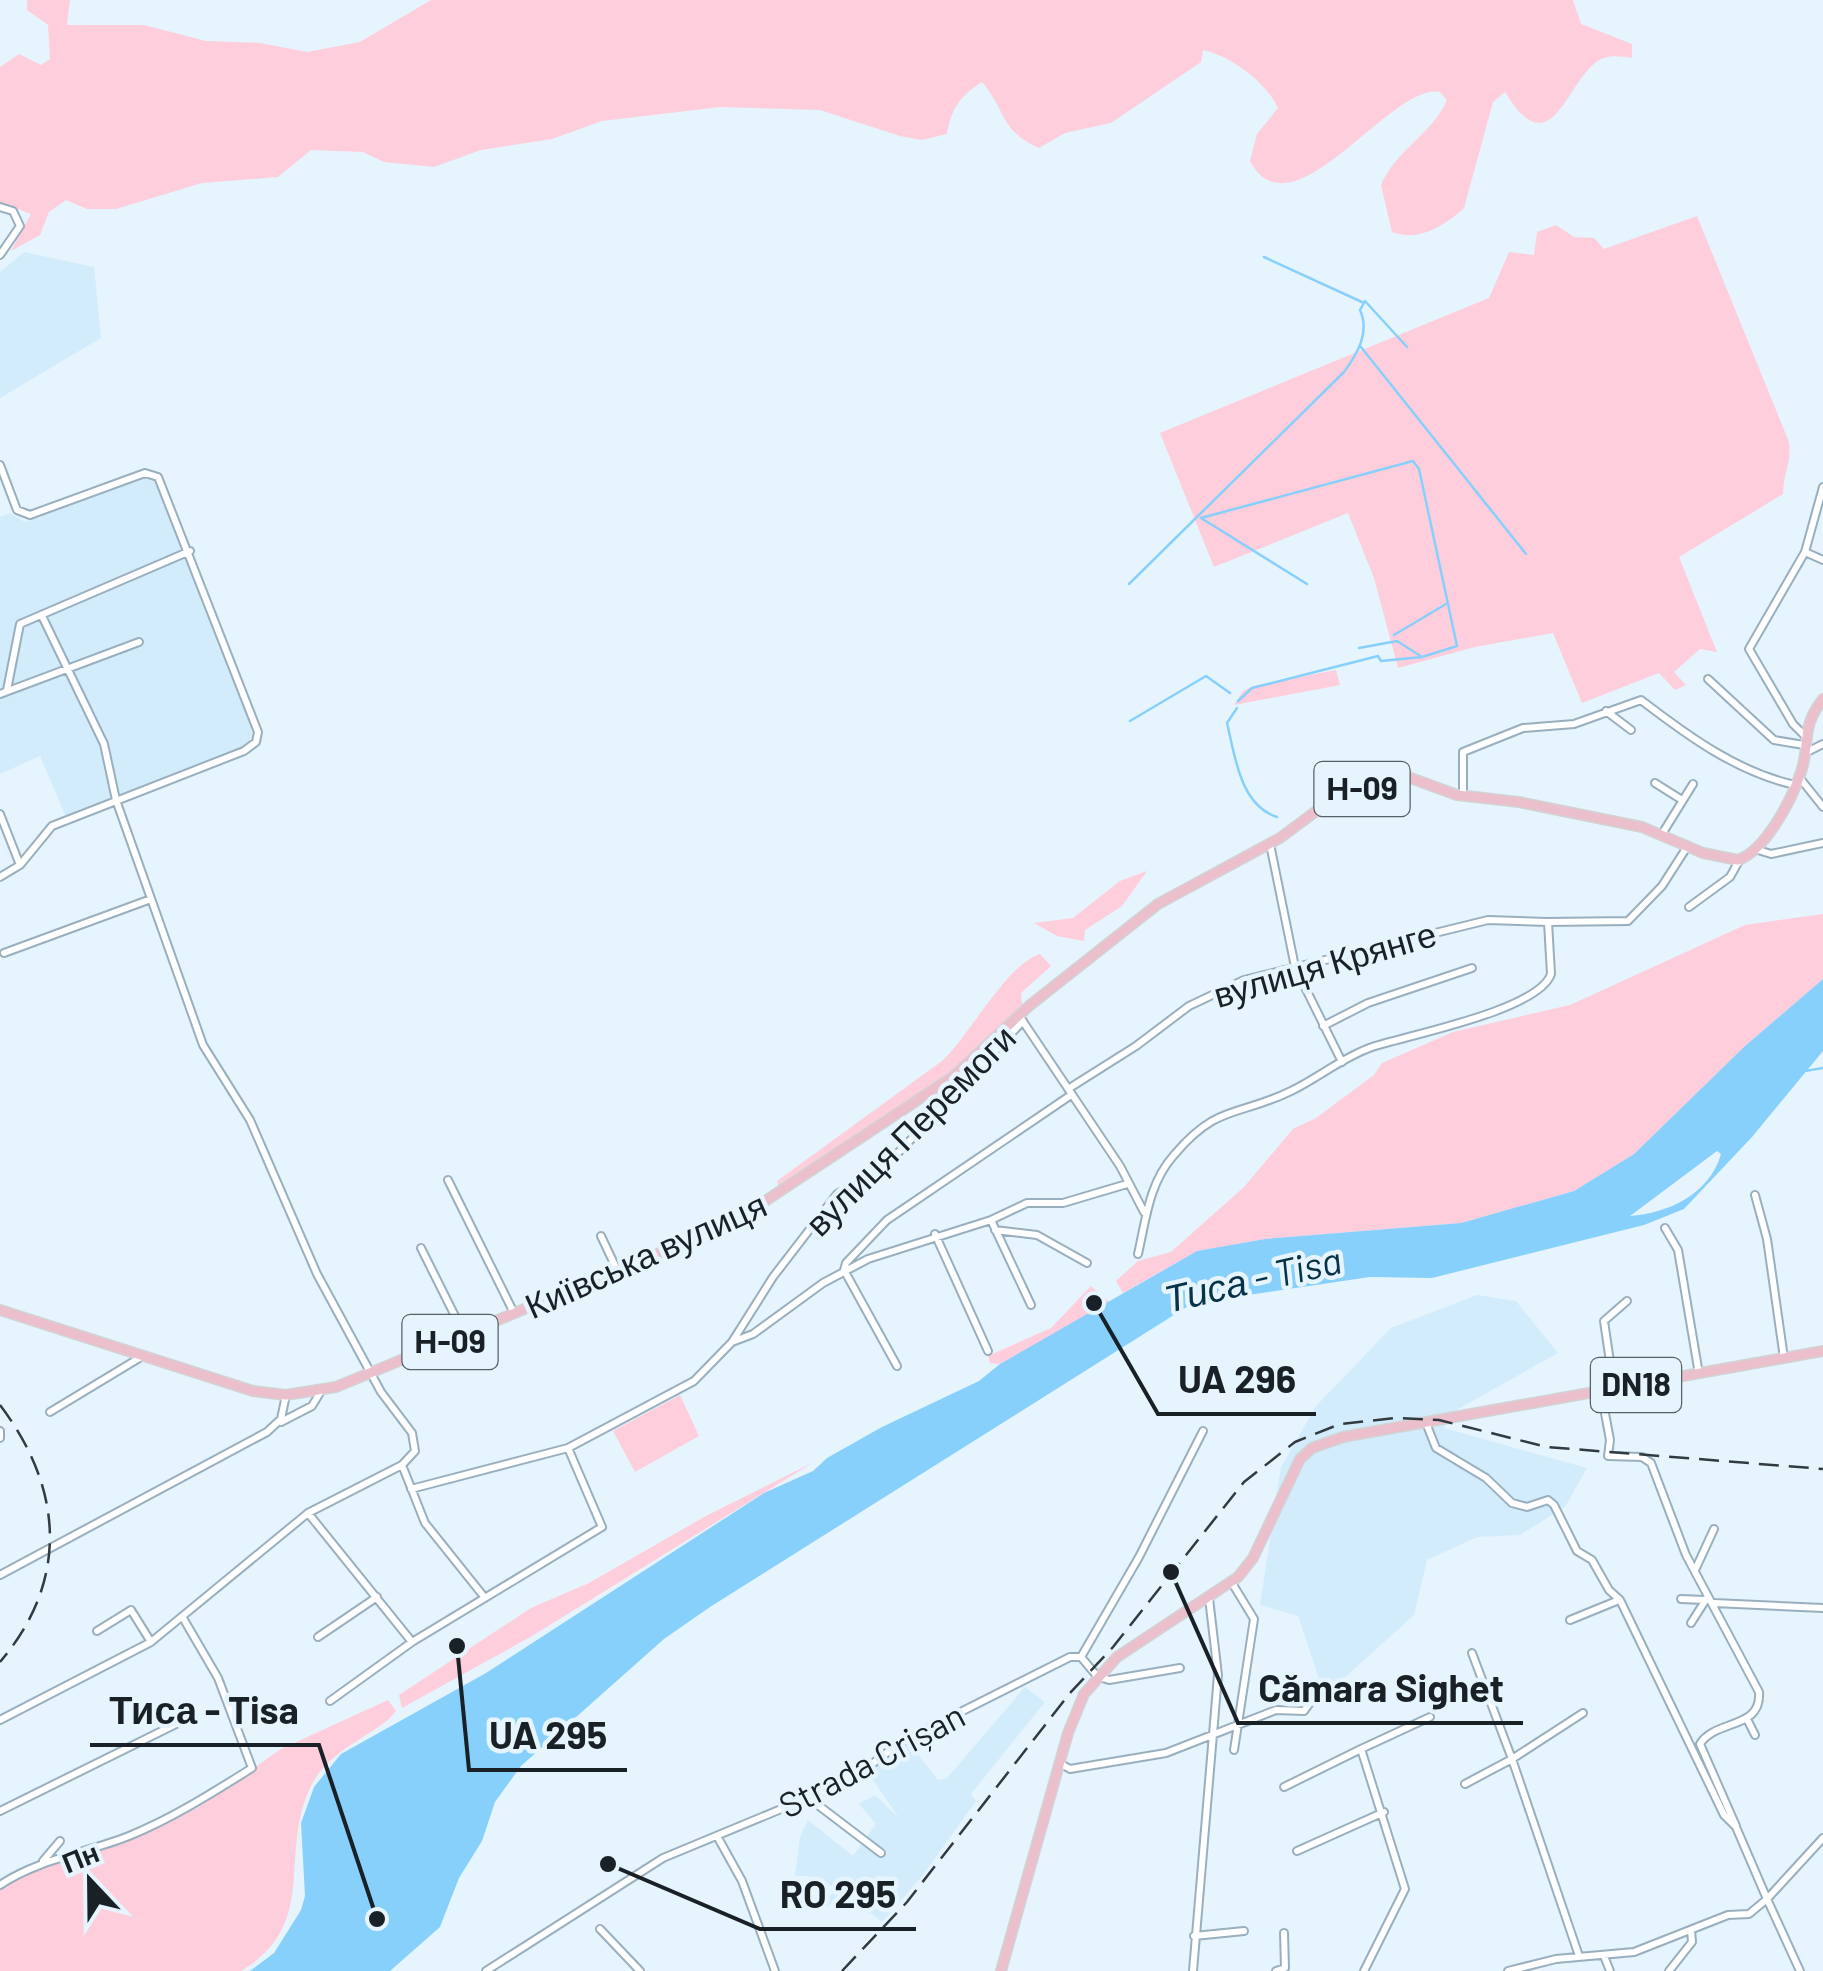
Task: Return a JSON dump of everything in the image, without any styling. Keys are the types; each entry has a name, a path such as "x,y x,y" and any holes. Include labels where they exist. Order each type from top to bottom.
{"main road":[{"path":"1740,859 1755,849 1797,781 1808,722 1823,699"},
{"name":"Н-09","path":"1021,1018 1158,904 1224,864 1270,844 1323,806 1389,778 1408,776 1463,796 1519,802 1662,834 1687,847 1726,859 1740,859"},
{"name":"Київська вулиця","path":"286,1395 321,1391 371,1375 732,1223 782,1194 954,1076 1021,1018"},
{"name":"Н-09","path":"0,1310 236,1388 286,1395"},
{"name":"DN18","path":"1001,1971 1079,1704 1097,1676 1127,1650 1232,1583 1253,1558 1279,1496 1306,1452 1330,1440 1823,1352"}],"street":[{"path":"0,207 12,210 20,226 0,256"},
{"path":"0,465 17,510 30,515 145,473 164,484 256,723 256,742 244,751 52,826 20,865 0,877"},
{"path":"1804,745 1749,649 1805,552 1823,488"},
{"path":"3,692 16,628 190,551"},
{"path":"1805,552 1823,560"},
{"path":"0,1720 151,1642 308,1512 402,1465 415,1450 412,1434 371,1375 318,1274 250,1120 203,1045 116,800 104,744 42,616"},
{"path":"3,692 138,642"},
{"path":"1708,678 1774,740 1823,744"},
{"path":"1463,796 1463,752 1523,728 1574,724 1641,700 1733,763 1760,777 1797,781 1823,808"},
{"path":"1606,712 1631,730"},
{"path":"1655,782 1682,800"},
{"path":"1662,834 1693,784"},
{"path":"0,814 20,865"},
{"path":"1755,849 1771,854 1823,842"},
{"path":"1270,844 1296,967 1342,1062"},
{"name":"вулиця Крянге","path":"844,1270 887,1220 1214,992 1296,967 1488,920 1628,921 1662,886 1687,847"},
{"path":"1690,907 1730,876 1740,859"},
{"path":"4,953 151,899"},
{"path":"1138,1254 1145,1212 1171,1158 1217,1115 1272,1099 1368,1048 1504,1007 1544,986 1551,974 1548,922"},
{"path":"1323,1026 1368,1003 1472,968"},
{"path":"1021,1018 1145,1212"},
{"name":"вулиця Перемоги","path":"732,1342 773,1277 837,1194 902,1150 1021,1018"},
{"path":"448,1180 515,1314"},
{"path":"411,1489 568,1448 694,1381 732,1342 753,1334 844,1270 935,1234 991,1220 1028,1202 1063,1204 1127,1184"},
{"path":"1755,1195 1767,1239 1784,1358"},
{"path":"991,1220 1031,1305"},
{"path":"1665,1228 1678,1250 1700,1374"},
{"path":"995,1230 1037,1235 1087,1264"},
{"path":"935,1234 988,1351"},
{"path":"601,1236 618,1271"},
{"path":"422,1248 464,1335"},
{"path":"844,1270 896,1366"},
{"path":"1614,1389 1604,1321 1628,1300"},
{"path":"50,1412 141,1357"},
{"path":"0,1575 312,1406 321,1391"},
{"path":"1601,1392 1610,1440 1608,1456 1642,1457 1651,1463 1709,1600 1759,1692 1759,1704 1748,1718 1709,1734 1700,1744 1734,1812 1736,1827 1800,1971"},
{"path":"276,1425 286,1395"},
{"path":"1426,1423 1436,1448 1486,1478 1512,1503 1519,1507 1552,1502 1577,1551 1592,1560 1609,1590 1620,1600 1724,1814 1736,1827"},
{"path":"1180,1668 1109,1680 1097,1676 1081,1656 1203,1432"},
{"path":"330,1701 412,1642 602,1527 568,1448"},
{"path":"402,1465 426,1523 485,1598"},
{"path":"308,1512 412,1642"},
{"path":"1696,1569 1714,1529"},
{"path":"1232,1583 1254,1619 1234,1750"},
{"path":"318,1637 377,1597"},
{"path":"1193,1971 1218,1675 1208,1598"},
{"path":"1681,1599 1823,1608"},
{"path":"1570,1620 1620,1600"},
{"path":"1690,1623 1709,1600"},
{"path":"97,1632 132,1610 151,1642"},
{"path":"0,1885 43,1862 76,1855 164,1819 252,1768 218,1678 183,1618"},
{"path":"1472,1654 1579,1956"},
{"name":"Strada Crișan","path":"489,1970 663,1858 855,1778 901,1742 1070,1656 1081,1656"},
{"path":"1060,1764 1070,1769 1166,1753 1276,1710 1304,1712 1318,1692"},
{"path":"1465,1784 1512,1760 1582,1713"},
{"path":"1284,1786 1430,1717"},
{"path":"1748,1718 1755,1735"},
{"path":"0,1811 176,1724"},
{"path":"1362,1749 1406,1890 1364,1971"},
{"path":"810,1799 880,1853"},
{"path":"1297,1852 1384,1812"},
{"path":"717,1836 742,1881 776,1971"},
{"path":"1508,1971 1579,1956 1634,1952 1728,1915 1749,1914 1823,1838"},
{"path":"43,1862 60,1841"},
{"path":"600,1929 640,1971"},
{"path":"1194,1936 1244,1930"},
{"path":"1669,1971 1692,1942 1691,1930"},
{"path":"1276,1971 1286,1968 1284,1933"},
{"path":"1604,1956 1610,1971"}],"shaded area":[{"path":"27,0 70,0 67,25 144,25 206,41 260,43 307,52 360,42 431,0 1573,0 1581,24 1632,44 1632,58 1599,60 1584,74 1556,114 1545,122 1534,122 1521,113 1505,92 1493,102 1464,208 1421,234 1392,232 1381,185 1395,162 1441,112 1447,100 1440,92 1419,95 1316,171 1291,182 1268,180 1250,161 1257,134 1278,108 1246,72 1203,50 1201,62 1111,123 1065,133 1039,148 1010,127 982,82 958,104 947,134 922,140 820,110 720,107 602,121 552,139 481,150 434,167 384,162 363,152 311,150 278,177 202,183 116,209 87,209 66,200 49,212 40,235 11,251 31,214 0,202 0,67 19,54 41,65 50,59 48,25 27,10"},
{"path":"1697,216 1790,449 1783,494 1679,557 1717,652 1700,649 1674,672 1686,685 1675,690 1659,673 1582,703 1553,633 1475,647 1398,668 1374,578 1348,513 1214,567 1160,433 1489,298 1509,252 1534,255 1537,232 1556,225 1574,237 1594,238 1604,249"},
{"path":"24,252 94,267 101,338 0,398 0,272"},
{"path":"142,477 158,481 250,717 252,738 244,746 66,817 40,756 0,774 0,517 10,513 25,522"},
{"path":"1336,670 1340,685 1234,705 1243,691 1253,686"},
{"path":"1147,871 1122,906 1085,930 1084,941 1057,936 1034,923 1073,918 1120,881"},
{"path":"1823,914 1823,979 1745,1046 1634,1154 1574,1191 1461,1223 1265,1239 1197,1251 1123,1293 1116,1281 1138,1261 1171,1252 1244,1187 1293,1129 1316,1118 1374,1075 1382,1063 1453,1032 1570,1005 1745,925"},
{"path":"1040,954 1051,966 1021,993 1022,1005 945,1078 778,1186 777,1181 942,1061 1002,985 1027,960"},
{"path":"1091,1286 1110,1303 1000,1364 990,1363 988,1356 1051,1328"},
{"path":"1477,1295 1516,1301 1558,1353 1451,1413 1444,1428 1587,1468 1565,1507 1520,1535 1477,1537 1427,1560 1414,1615 1330,1691 1320,1682 1298,1616 1260,1605 1281,1467 1316,1406 1391,1328"},
{"path":"680,1395 699,1436 635,1472 613,1431"},
{"path":"812,1463 532,1636 402,1708 399,1695 531,1608 589,1583 704,1517"},
{"path":"1025,1687 1045,1702 971,1794 976,1801 923,1875 882,1922 846,1893 828,1906 824,1898 838,1891 828,1884 811,1886 810,1876 795,1876 800,1837 808,1820 853,1856 876,1824 859,1804 875,1795 899,1818 867,1771 908,1742 938,1780 947,1778"},
{"path":"388,1700 396,1711 389,1719 334,1758 309,1790 301,1815 289,1911 265,1953 241,1971 0,1971 0,1889 48,1862 133,1839 197,1808 281,1749"}],"water":[{"path":"1823,979 1823,1051 1752,1137 1684,1209 1644,1225 1432,1278 1370,1277 1193,1303 664,1639 521,1766 495,1802 482,1841 459,1878 440,1927 390,1971 250,1971 274,1953 301,1910 305,1896 301,1823 314,1787 341,1754 486,1673 764,1493 813,1471 827,1458 882,1427 979,1381 1000,1364 1197,1251 1265,1239 1461,1223 1574,1191 1634,1154 1745,1046","holes":["1717,1151 1721,1154 1697,1191 1659,1211 1630,1216"]}],"waterway":[{"path":"1264,257 1362,302"},
{"path":"1129,584 1344,372 1361,342 1364,326 1360,310 1365,301 1407,347"},
{"path":"1361,347 1526,554"},
{"path":"1307,584 1201,518 1413,461 1419,469 1457,646 1422,657"},
{"path":"1394,635 1446,604"},
{"path":"1238,701 1252,688 1378,656 1381,661 1422,657 1397,641 1359,648"},
{"path":"1130,721 1206,676 1230,693"},
{"path":"1237,708 1227,723 1241,778 1255,802 1277,817"},
{"path":"1805,1071 1823,1068"}],"railway":[{"path":"0,1405 36,1469 46,1501 50,1534 47,1567 38,1599 23,1631 0,1662"},
{"path":"842,1971 907,1902 1070,1693 1113,1647 1244,1482 1295,1442 1340,1424 1396,1418 1439,1420 1547,1447 1823,1469"}],"place":[{"name":"UA 296","path":"1094,1303"},
{"name":"Cămara Sighet","path":"1171,1572"},
{"name":"UA 295","path":"457,1646"},
{"name":"RO 295","path":"608,1864"},
{"name":"Тиса - Tisa","path":"377,1919"}]}
